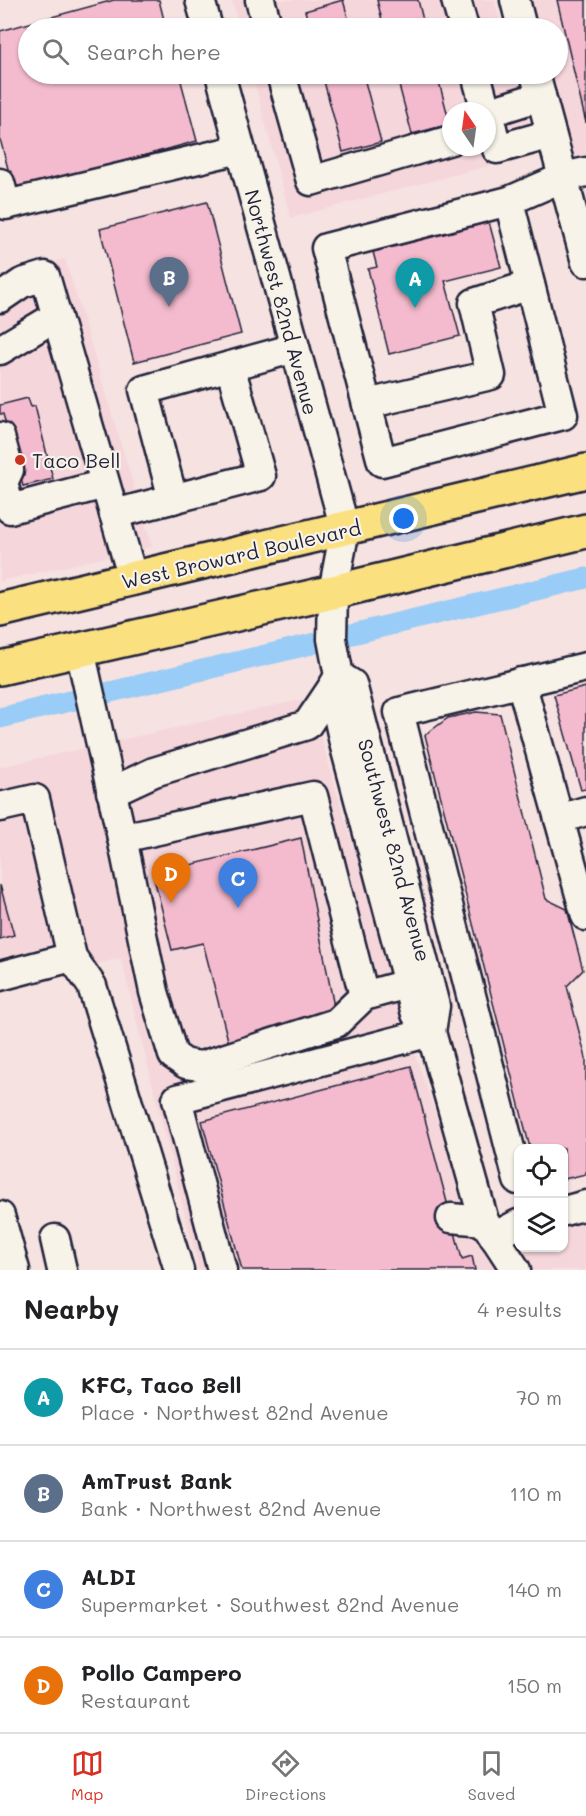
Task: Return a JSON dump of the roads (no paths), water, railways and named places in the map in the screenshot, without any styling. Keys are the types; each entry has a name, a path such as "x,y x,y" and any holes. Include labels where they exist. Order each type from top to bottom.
{"main road":[{"name":"West Broward Boulevard","path":"0,610 586,471"},
{"path":"0,668 333,592 586,531"}],"street":[{"path":"200,0 205,18"},
{"path":"260,0 265,18"},
{"path":"456,0 461,18"},
{"path":"515,0 520,18"},
{"name":"Northwest 82nd Avenue","path":"223,84 345,530"},
{"path":"284,84 311,180 442,143"},
{"path":"479,84 483,102"},
{"path":"496,114 538,85 551,134 575,175 586,262"},
{"path":"496,143 498,149 551,134"},
{"path":"2,198 240,149"},
{"path":"509,201 563,415 382,462 326,248 509,201 575,175"},
{"path":"0,298 22,284 45,276 133,579"},
{"path":"367,404 491,375 474,303 530,285"},
{"path":"0,350 57,318"},
{"path":"173,499 144,390 295,348"},
{"path":"114,514 261,476 230,366"},
{"path":"0,437 9,470 1,477 9,509 105,484"},
{"name":"Southwest 82nd Avenue","path":"345,530 333,592 332,639 336,681 355,786 384,854 435,1006 430,1032"},
{"path":"80,650 154,992 173,1055 186,1064 201,1066 336,1023 364,996 407,984"},
{"path":"514,1160 399,712 586,667"},
{"path":"111,792 154,772 307,725 336,681"},
{"name":"Southwest 82nd Avenue","path":"336,681 352,684 407,984 416,1014 430,1032 516,1270"},
{"path":"521,682 586,916"},
{"path":"122,838 355,786"},
{"path":"313,796 364,996"},
{"path":"0,807 35,799 72,957 92,986 179,1270"},
{"path":"559,819 586,811"},
{"path":"0,976 72,957"},
{"path":"222,1270 177,1099 430,1032"},
{"path":"568,1210 586,1205"},
{"path":"451,1218 499,1228"},
{"path":"2,1232 15,1270"},
{"path":"55,1239 62,1270"}],"waterway":[{"path":"348,635 586,578"},
{"path":"106,693 316,643"},
{"path":"0,718 74,700"}],"place":[{"name":"AmTrust Bank","path":"169,307"},
{"name":"KFC, Taco Bell","path":"415,308"},
{"name":"Taco Bell","path":"20,460"},
{"name":"Pollo Campero","path":"171,903"},
{"name":"ALDI","path":"238,908"}]}
